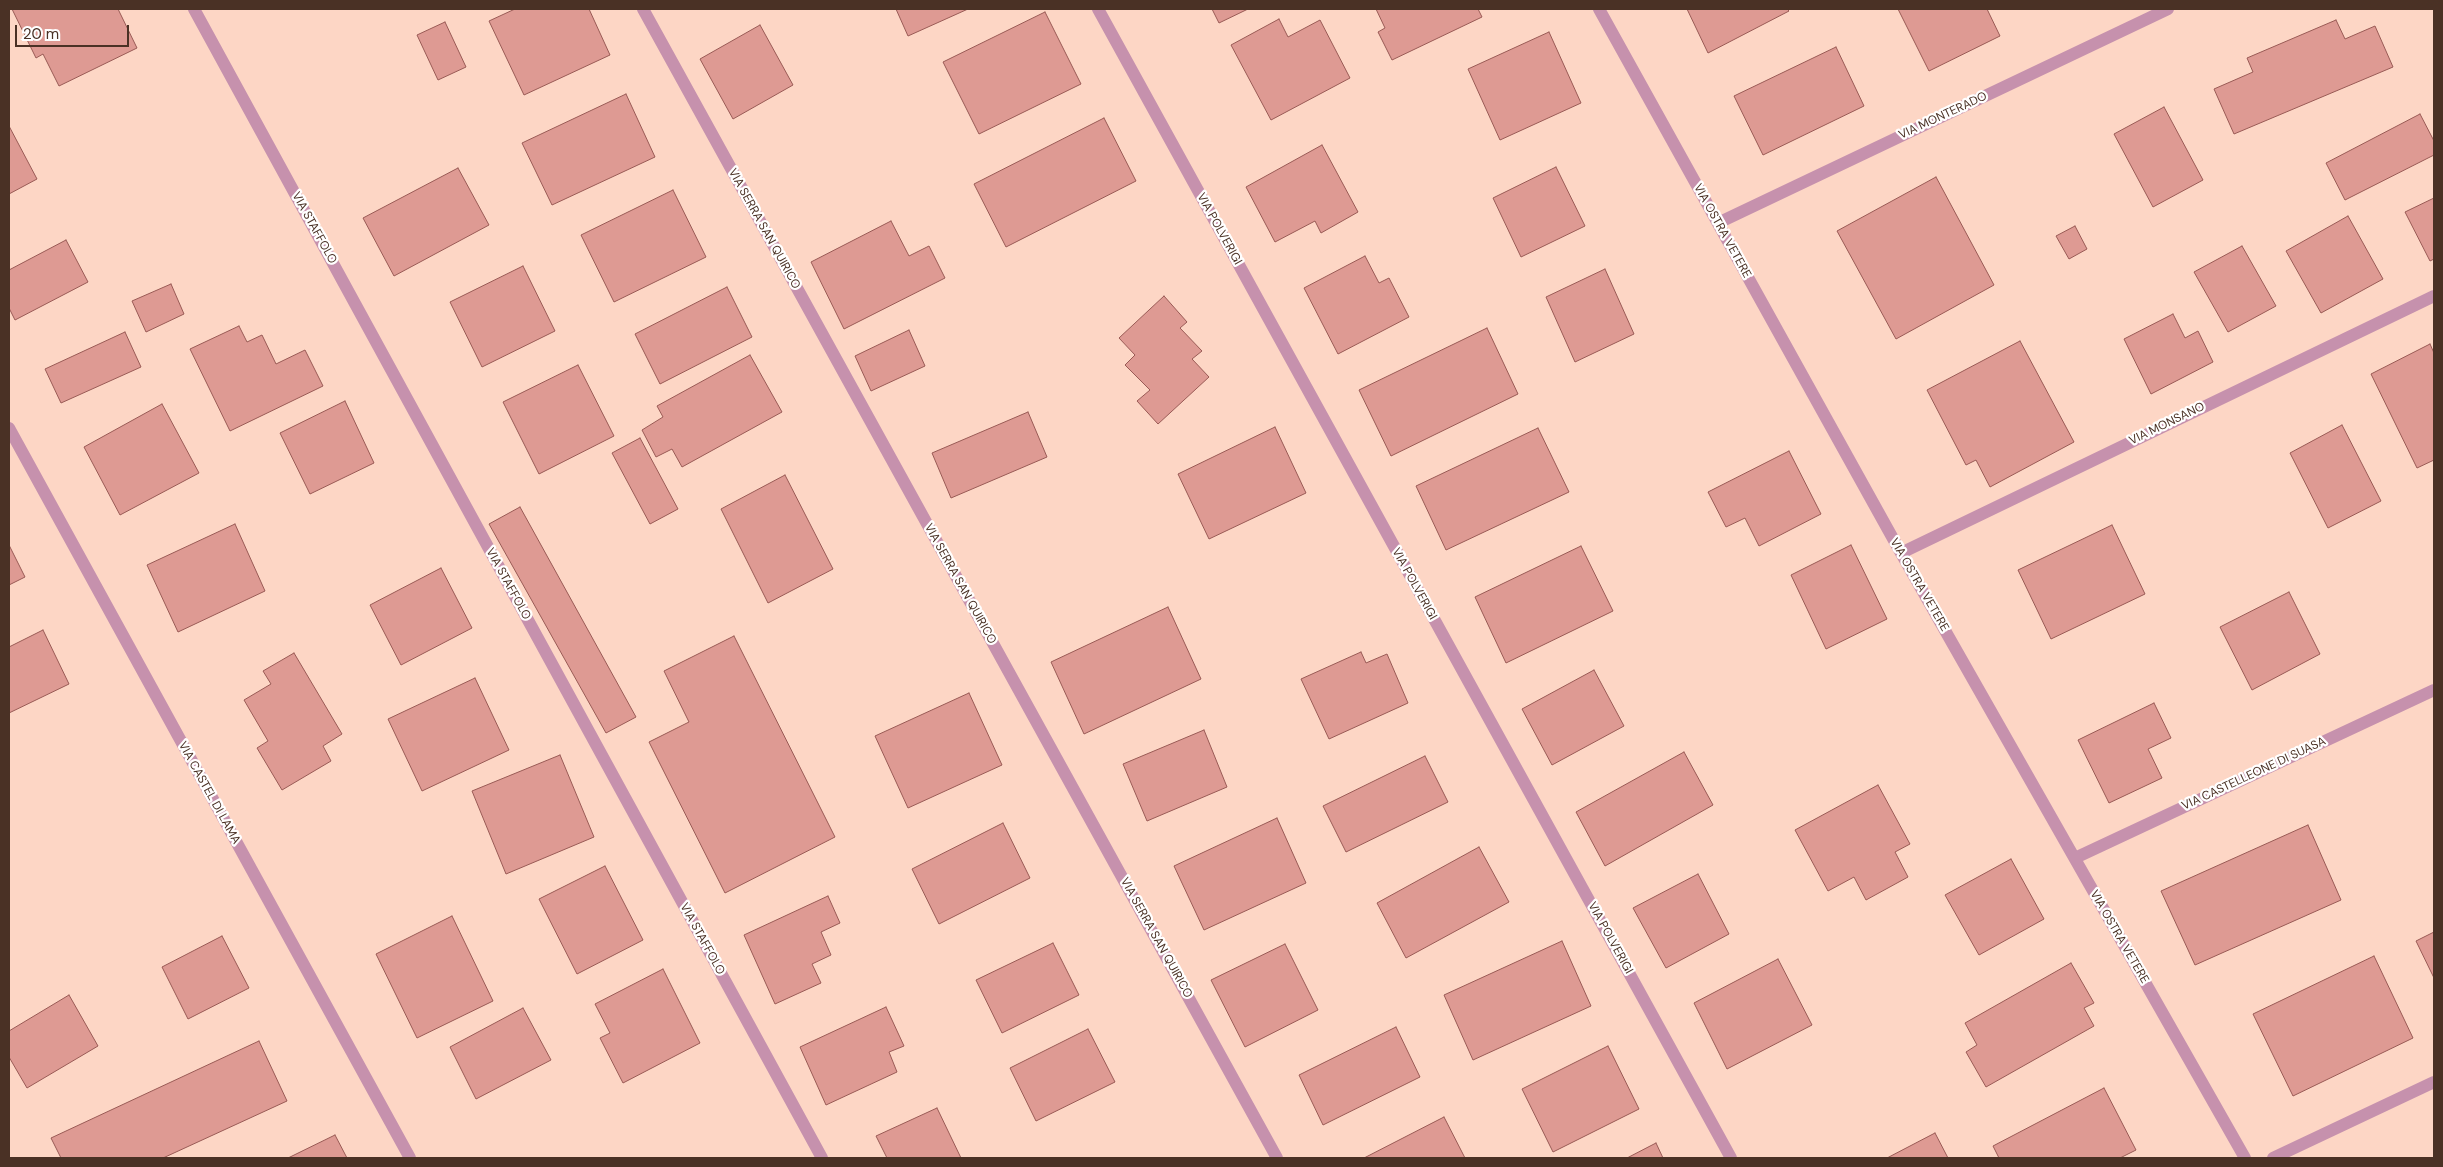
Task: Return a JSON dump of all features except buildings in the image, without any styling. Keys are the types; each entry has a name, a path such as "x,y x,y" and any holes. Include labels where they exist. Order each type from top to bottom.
{"street":[{"name":"VIA STAFFOLO","path":"194,9 822,1158"},
{"name":"VIA SERRA SAN QUIRICO","path":"643,9 1278,1158"},
{"name":"VIA POLVERIGI","path":"1098,9 1731,1158"},
{"name":"VIA OSTRA VETERE","path":"1599,9 1901,553 2245,1158"},
{"name":"VIA MONTERADO","path":"1718,223 2168,9"},
{"name":"VIA MONSANO","path":"1901,553 2434,296"},
{"name":"VIA CASTEL DI LAMA","path":"9,428 410,1158"},
{"name":"VIA CASTELLEONE DI SUASA","path":"2074,858 2434,690"},
{"path":"2273,1158 2434,1082"}]}
